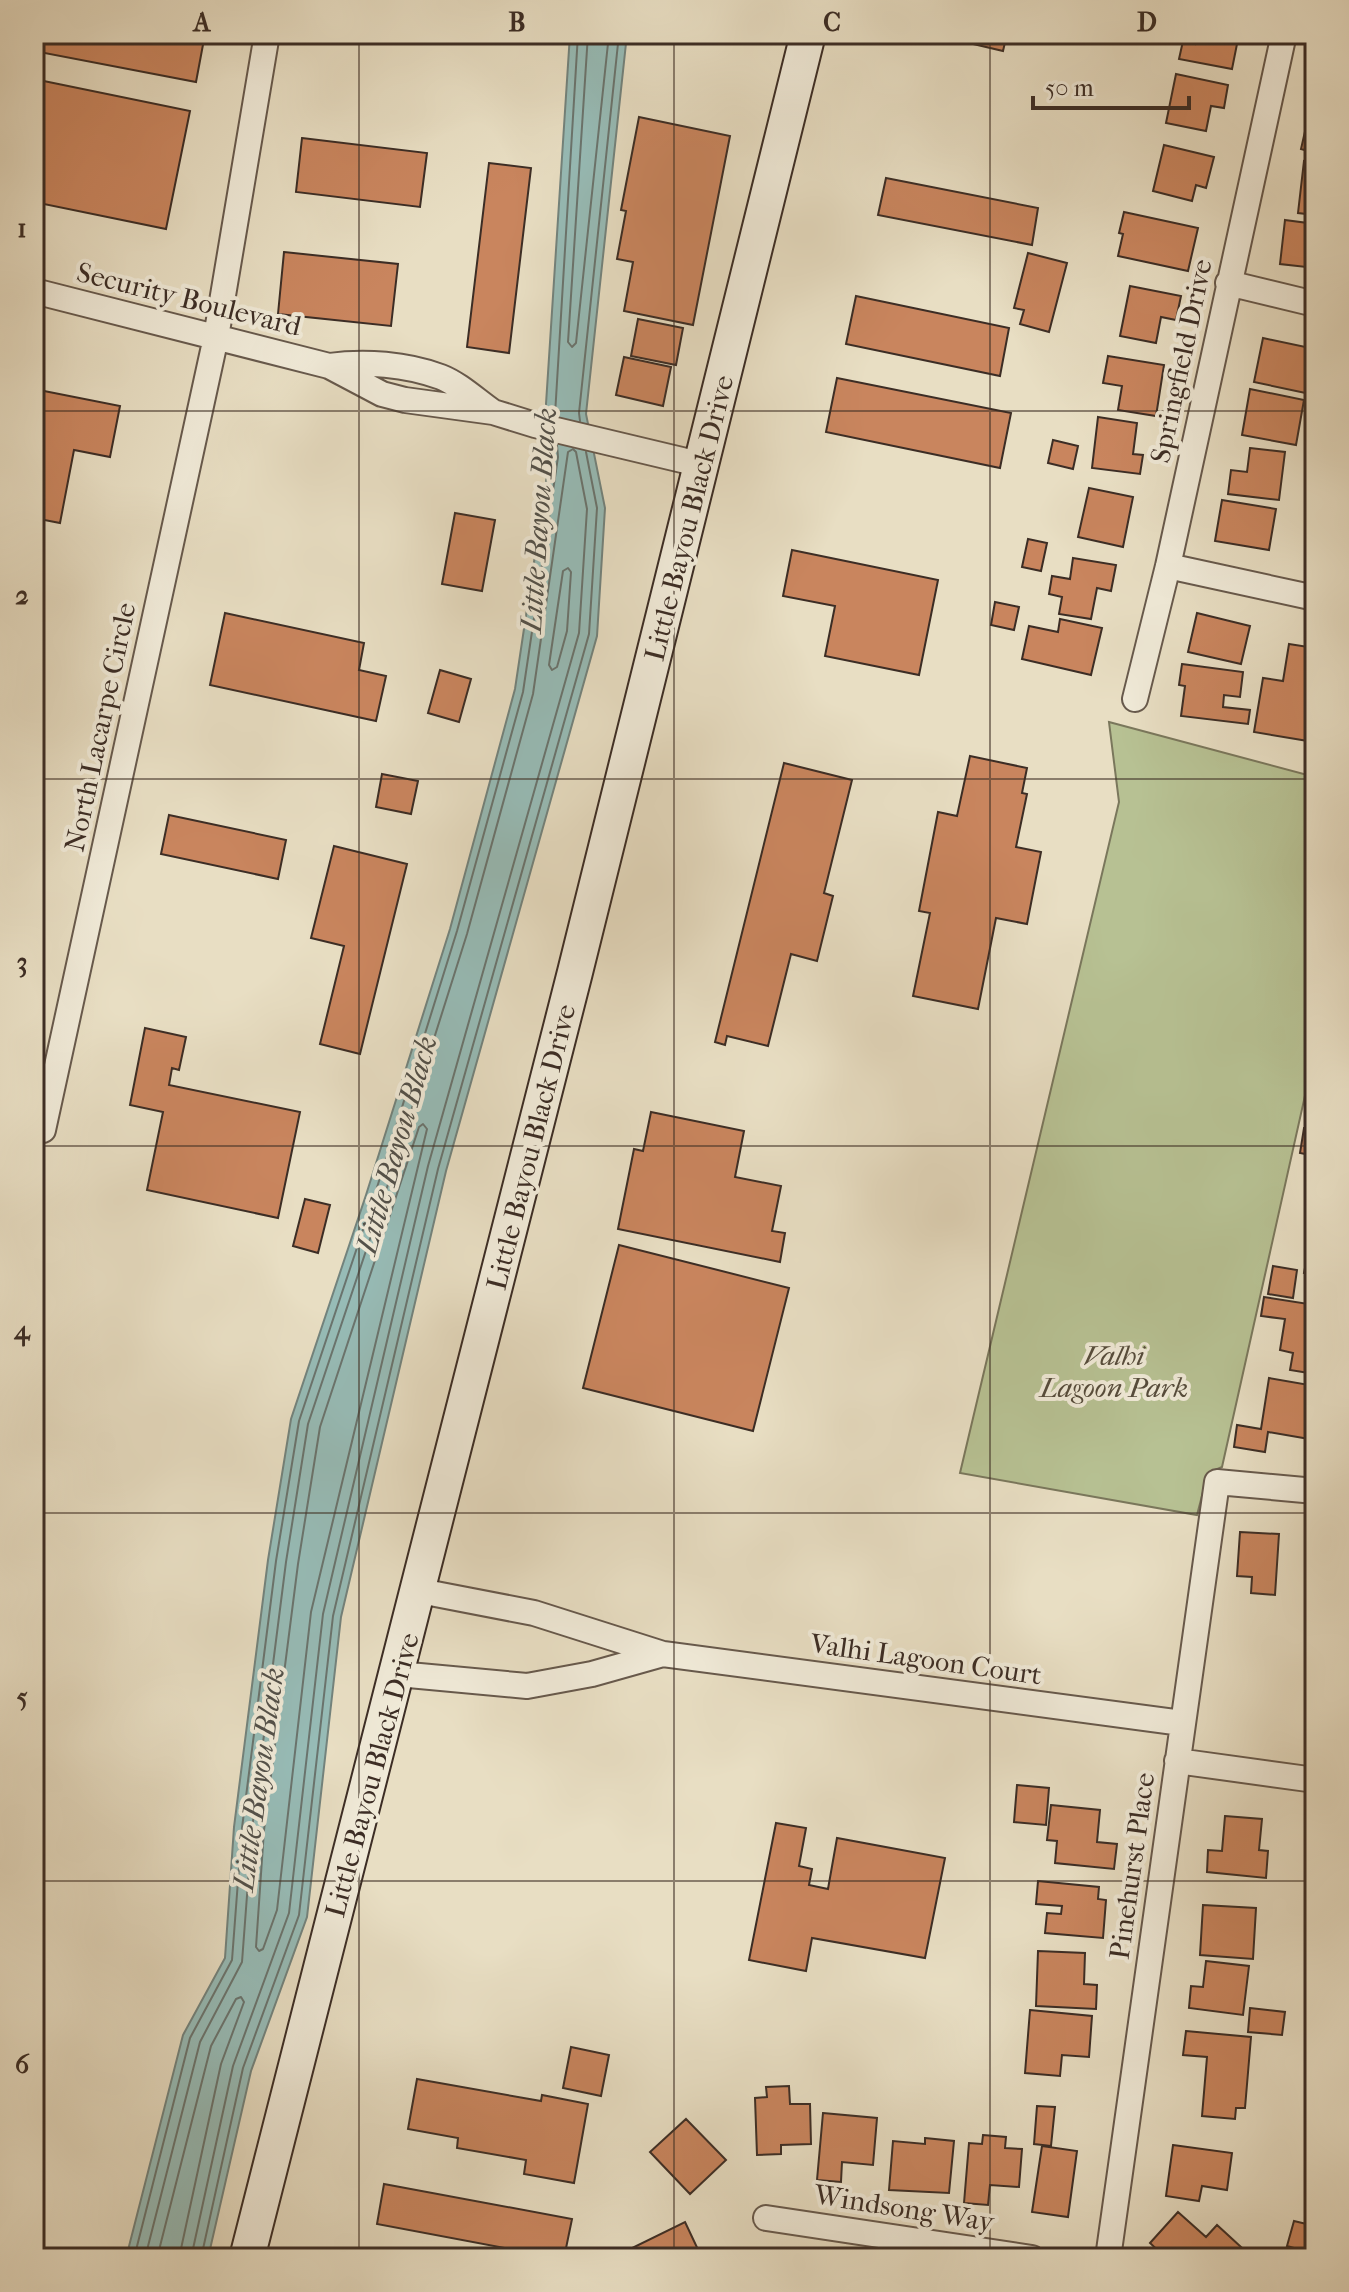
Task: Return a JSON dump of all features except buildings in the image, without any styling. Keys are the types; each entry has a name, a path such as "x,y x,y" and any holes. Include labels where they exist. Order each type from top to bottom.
{"main road":[{"name":"Little Bayou Black Drive","path":"247,2258 420,1591 808,34"}],"street":[{"name":"North Lacarpe Circle","path":"43,1130 216,337 267,34"},
{"name":"Springfield Drive","path":"1135,699 1168,566 1284,34"},
{"path":"1228,283 1315,304"},
{"name":"Security Boulevard","path":"34,291 329,366 349,363 387,365 443,377 493,412 703,465"},
{"path":"1168,566 1315,598"},
{"name":"Pinehurst Place","path":"1108,2258 1217,1482 1315,1491"},
{"name":"Valhi Lagoon Court","path":"420,1591 534,1613 663,1654 1182,1723"},
{"name":"Valhi Lagoon Court","path":"398,1674 527,1686 592,1674 663,1654"},
{"path":"1177,1761 1315,1780"},
{"name":"Windsong Way","path":"766,2218 1032,2258"}],"green space":[{"name":"Valhi Lagoon Park","path":"1109,722 1315,777 1315,1051 1222,1467 1208,1473 1197,1515 960,1473 1119,802"}],"water":[{"name":"Little Bayou Black","path":"570,34 627,34 586,414 605,508 597,636 446,1171 341,1617 307,1917 251,2071 208,2258 126,2258 183,2035 225,1958 234,1827 268,1560 291,1419 450,929 515,689 550,455 546,404"}]}
